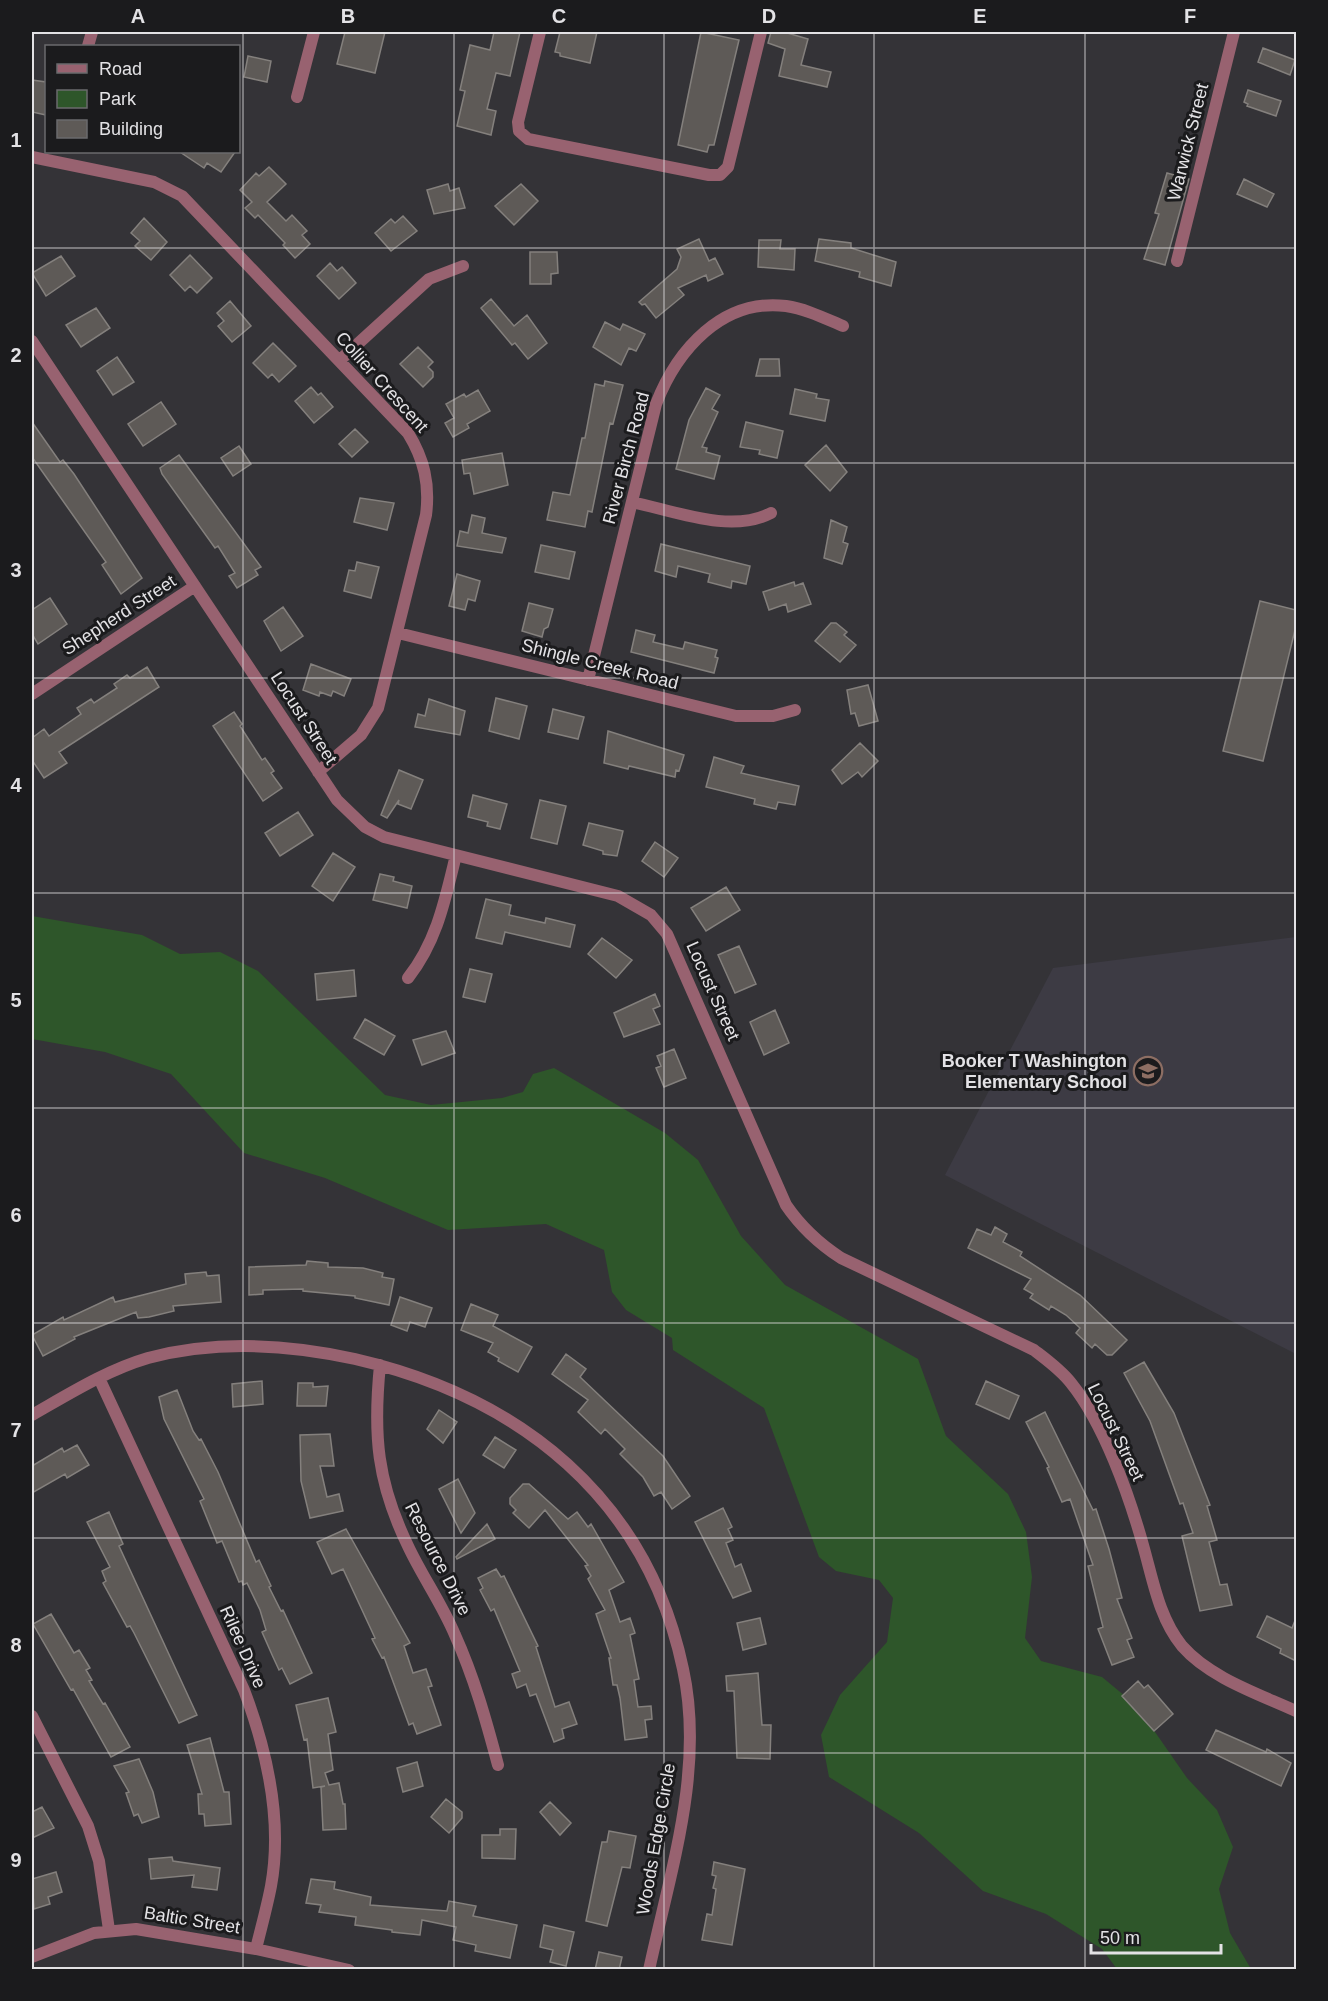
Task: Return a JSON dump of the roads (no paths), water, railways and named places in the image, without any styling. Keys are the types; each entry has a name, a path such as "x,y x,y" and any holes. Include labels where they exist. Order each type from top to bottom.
{"street":[{"path":"297,97 314,32"},
{"path":"540,32 518,122 519,131 528,139 709,175 720,175 728,167 761,32"},
{"name":"Warwick Street","path":"1177,261 1234,32"},
{"name":"Collier Crescent","path":"32,157 154,182 182,196 408,433 424,466 427,482 426,514 378,708 370,724 318,772"},
{"path":"340,360 429,279 464,266"},
{"name":"River Birch Road","path":"588,680 664,385 689,346 710,326 731,314 771,305 816,314 843,327"},
{"name":"Locust Street","path":"32,341 337,801 365,827 393,839 618,896 651,915 667,934 786,1205 800,1225 820,1245 841,1258 1034,1350 1054,1364 1071,1382 1084,1402 1115,1465 1135,1516 1161,1610 1171,1630 1184,1647 1211,1669 1296,1711"},
{"path":"633,502 730,523 759,519 771,513"},
{"name":"Shepherd Street","path":"32,694 195,586"},
{"name":"Shingle Creek Road","path":"398,633 736,716 773,716 795,710"},
{"path":"408,978 421,962 439,925 456,855"},
{"name":"Woods Edge Circle","path":"32,1415 99,1378 150,1358 228,1346 276,1346 316,1350 380,1365 469,1397 530,1433 575,1469 625,1527 644,1560 664,1603 684,1671 689,1710 689,1756 685,1803 649,1970"},
{"name":"Resource Drive","path":"380,1365 376,1401 377,1438 381,1474 387,1496 408,1547 454,1633 477,1689 498,1765"},
{"name":"Rilee Drive","path":"99,1378 244,1690 257,1726 272,1800 274,1850 271,1884 256,1949"},
{"path":"32,1716 88,1826 100,1869 109,1930"},
{"name":"Baltic Street","path":"32,1957 75,1939 109,1930 157,1931 256,1949 349,1970"}],"place":[{"name":"Booker T Washington Elementary School","path":"1148,1071"}]}
